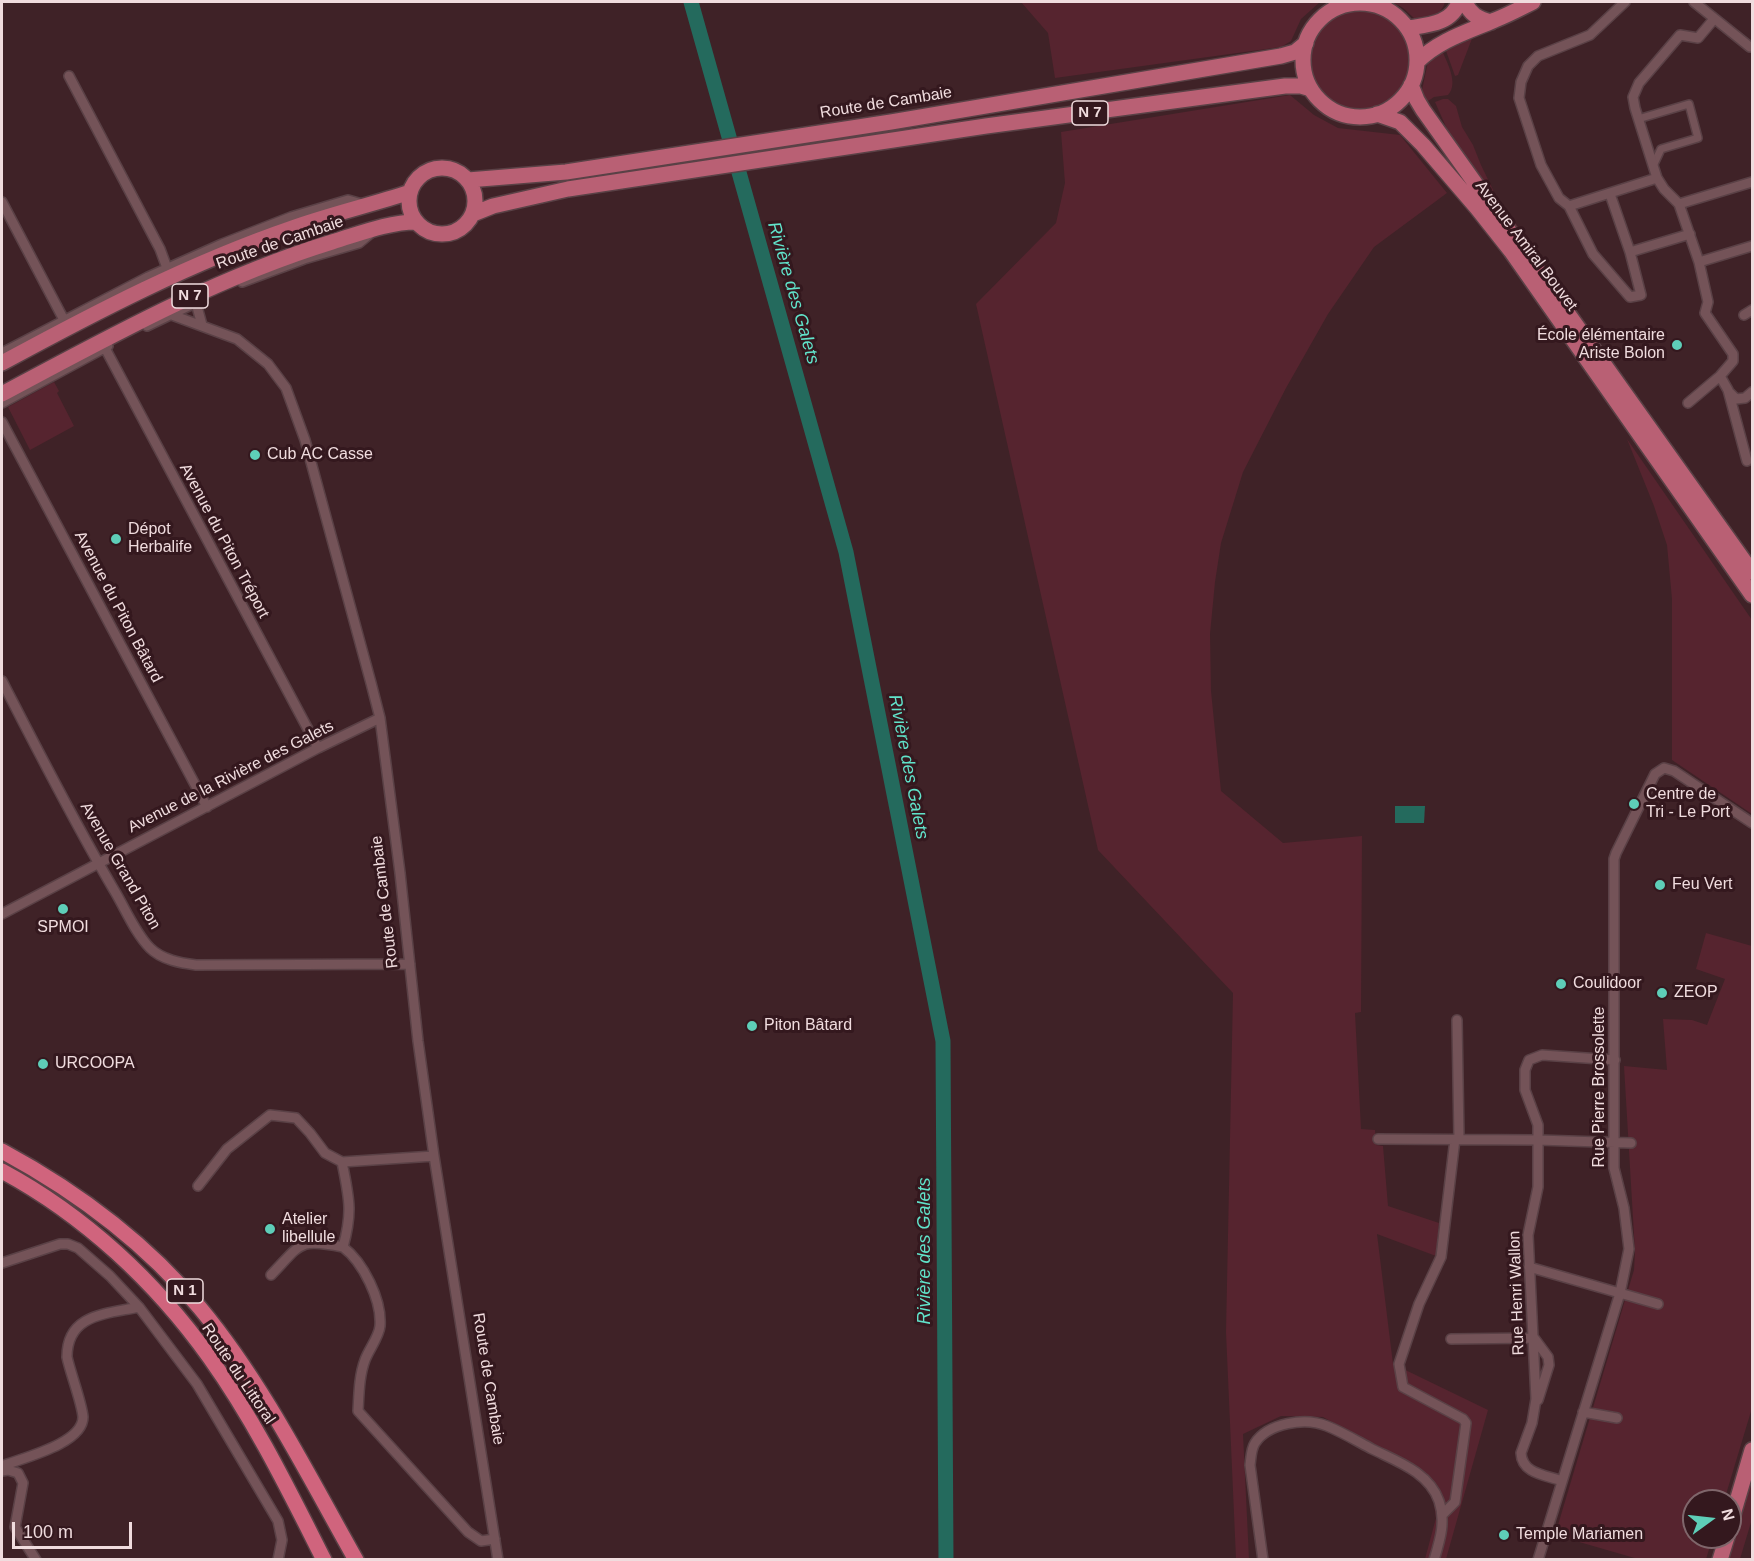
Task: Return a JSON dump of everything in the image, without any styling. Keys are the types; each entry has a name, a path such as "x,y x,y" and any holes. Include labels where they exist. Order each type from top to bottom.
{"highway":[{"name":"N 1","path":"2,1151 32,1167 94,1208 148,1254 201,1309 241,1364 271,1412 356,1560"},
{"name":"Route du Littoral","path":"2,1171 80,1222 137,1272 174,1312 228,1384 268,1452 324,1560"}],"main road":[{"path":"1408,28 1444,20 1454,13 1459,2"},
{"path":"1465,2 1480,20 1491,22"},
{"path":"1417,62 1442,42 1533,2"},
{"path":"1342,4 1384,5 1408,28 1416,50 1417,62 1411,85 1401,100 1386,111 1363,117 1350,116 1335,111 1311,89 1304,68 1306,43 1313,28 1324,15 1342,4"},
{"name":"Route de Cambaie","path":"2,363 114,303 191,267 293,227 410,192 414,183 430,170 451,169 468,180 566,172 891,122 1281,56 1295,52 1306,43"},
{"name":"Avenue Amiral Bouvet","path":"1411,85 1424,110 1752,572"},
{"name":"N 7","path":"473,214 494,206 568,189 894,140 1285,86 1301,86 1311,89"},
{"name":"Avenue Amiral Bouvet","path":"1377,114 1400,122 1411,133 1477,208 1511,251 1752,595"},
{"path":"410,192 410,208 416,222 430,232 451,234 468,223 473,214 475,195 468,180"},
{"name":"Route de Cambaie","path":"2,394 135,323 201,291 304,251 390,226 416,222"},
{"path":"1741,1489 1752,1450"}],"street":[{"path":"1610,194 1630,252 1641,295 1630,297 1593,254 1569,206 1560,198 1541,165 1519,98 1521,82 1528,66 1538,56 1590,35 1625,2"},
{"path":"1694,2 1752,49"},
{"path":"1688,404 1720,376 1733,361 1733,354 1705,313 1708,302 1690,234 1679,204 1657,178 1633,97 1639,83 1680,35 1698,38 1714,19"},
{"path":"69,76 160,249 167,268"},
{"path":"1638,119 1689,104 1698,138 1661,149 1653,166"},
{"path":"1569,206 1657,178"},
{"path":"1679,204 1752,182"},
{"path":"2,353 167,268 291,217 348,200 367,205"},
{"path":"2,202 64,320"},
{"path":"2,403 196,303 237,284 304,259 359,243 373,231"},
{"path":"1630,252 1690,234"},
{"path":"1699,262 1752,246"},
{"path":"196,303 202,325"},
{"name":"Route de Cambaie","path":"172,315 237,339 268,364 286,388 305,440 380,718 418,1041 434,1156 498,1560"},
{"name":"Avenue du Piton Tréport","path":"105,348 318,748"},
{"path":"1720,376 1736,399 1745,398 1752,392"},
{"path":"1728,390 1747,461"},
{"name":"Avenue du Piton Bâtard","path":"2,422 207,807"},
{"name":"Avenue Grand Piton","path":"2,681 4,694 98,863 149,947 157,954 181,963 410,964"},
{"name":"Avenue de la Rivière des Galets","path":"2,914 318,748 380,718"},
{"name":"Rue Pierre Brossolette","path":"1538,1560 1628,1262 1629,1240 1614,1168 1614,859 1655,774 1664,768 1674,771 1752,823"},
{"path":"1442,1515 1455,1502 1466,1423 1463,1419 1403,1387 1399,1364 1419,1304 1441,1257 1457,1139 1457,1020"},
{"name":"Rue Henri Wallon","path":"1562,1480 1528,1469 1524,1465 1521,1453 1535,1411 1528,1227 1538,1187 1537,1118 1525,1090 1525,1070 1529,1060 1542,1055 1615,1060"},
{"path":"198,1186 227,1149 270,1115 296,1118 325,1153 342,1162 434,1156"},
{"path":"1378,1139 1631,1143"},
{"path":"342,1162 350,1199 350,1222 344,1247"},
{"path":"271,1275 300,1245 317,1242 344,1247 360,1264 379,1308 380,1328 365,1360 359,1386 358,1411 468,1532 481,1541 495,1539"},
{"path":"2,1263 60,1244 73,1246 110,1276 139,1307 197,1384 278,1521 282,1540 278,1560"},
{"path":"1529,1267 1658,1304"},
{"path":"2,1466 60,1444 78,1430 83,1416 67,1357 70,1334 89,1318 139,1307"},
{"path":"1451,1339 1534,1338 1545,1351 1549,1365 1535,1411"},
{"path":"1583,1412 1617,1418"},
{"path":"1263,1560 1250,1466 1254,1444 1275,1428 1304,1422 1325,1425 1422,1476 1438,1500 1442,1515 1442,1533 1434,1560"},
{"path":"2,1471 18,1473 23,1483 15,1527 36,1560"}],"shaded area":[{"path":"1021,2 1320,2 1301,19 1291,41 1281,47 1055,78 1048,33"},
{"path":"1390,2 1445,2 1441,10 1433,17 1419,20"},
{"path":"1361,6 1381,10 1398,22 1410,39 1414,59 1410,79 1398,96 1381,108 1361,112 1341,108 1324,96 1312,79 1308,59 1312,39 1324,22 1341,10"},
{"path":"1473,36 1458,75 1455,76 1445,48"},
{"path":"1442,50 1451,73 1451,90 1448,95 1434,97 1425,103 1422,90 1429,57"},
{"path":"1290,95 1314,115 1338,128 1400,135 1447,193 1374,247 1328,314 1286,388 1243,472 1221,543 1210,634 1211,691 1221,791 1283,843 1362,836 1361,1012 1355,1013 1361,1129 1375,1130 1376,1145 1383,1146 1388,1206 1439,1223 1436,1256 1377,1234 1393,1364 1488,1410 1446,1559 1425,1559 1436,1518 1430,1477 1323,1417 1281,1416 1243,1434 1249,1559 1236,1559 1226,1332 1233,993 1098,850 976,304 1056,223 1065,183 1061,132"},
{"path":"1448,99 1456,106 1462,127 1473,145 1495,194 1752,560 1446,131 1435,102"},
{"path":"54,382 59,391 57,393 74,426 30,450 8,407"},
{"path":"1627,439 1752,620 1752,814 1672,760 1672,599 1667,545"},
{"path":"1395,806 1425,806 1424,823 1395,823"},
{"path":"1706,933 1752,946 1752,1408 1728,1489 1682,1489 1682,1549 1709,1549 1706,1559 1638,1559 1555,1535 1634,1270 1635,1252 1624,1066 1667,1070 1663,1019 1692,1020 1707,1025 1725,979 1696,969"},
{"path":"1752,1481 1752,1519 1740,1559 1728,1559 1731,1549 1742,1549 1742,1514"}],"waterway":[{"name":"Rivière des Galets","path":"691,2 846,552 943,1041 946,1560"}],"place":[{"name":"École élémentaire Ariste Bolon","path":"1677,345"},
{"name":"Cub AC Casse","path":"255,455"},
{"name":"Dépot Herbalife","path":"116,539"},
{"name":"Centre de Tri - Le Port","path":"1634,804"},
{"name":"Feu Vert","path":"1660,885"},
{"name":"SPMOI","path":"63,909"},
{"name":"Coulidoor","path":"1561,984"},
{"name":"ZEOP","path":"1662,993"},
{"name":"Piton Bâtard","path":"752,1026"},
{"name":"URCOOPA","path":"43,1064"},
{"name":"Atelier libellule","path":"270,1229"},
{"name":"Temple Mariamen","path":"1504,1535"}]}
